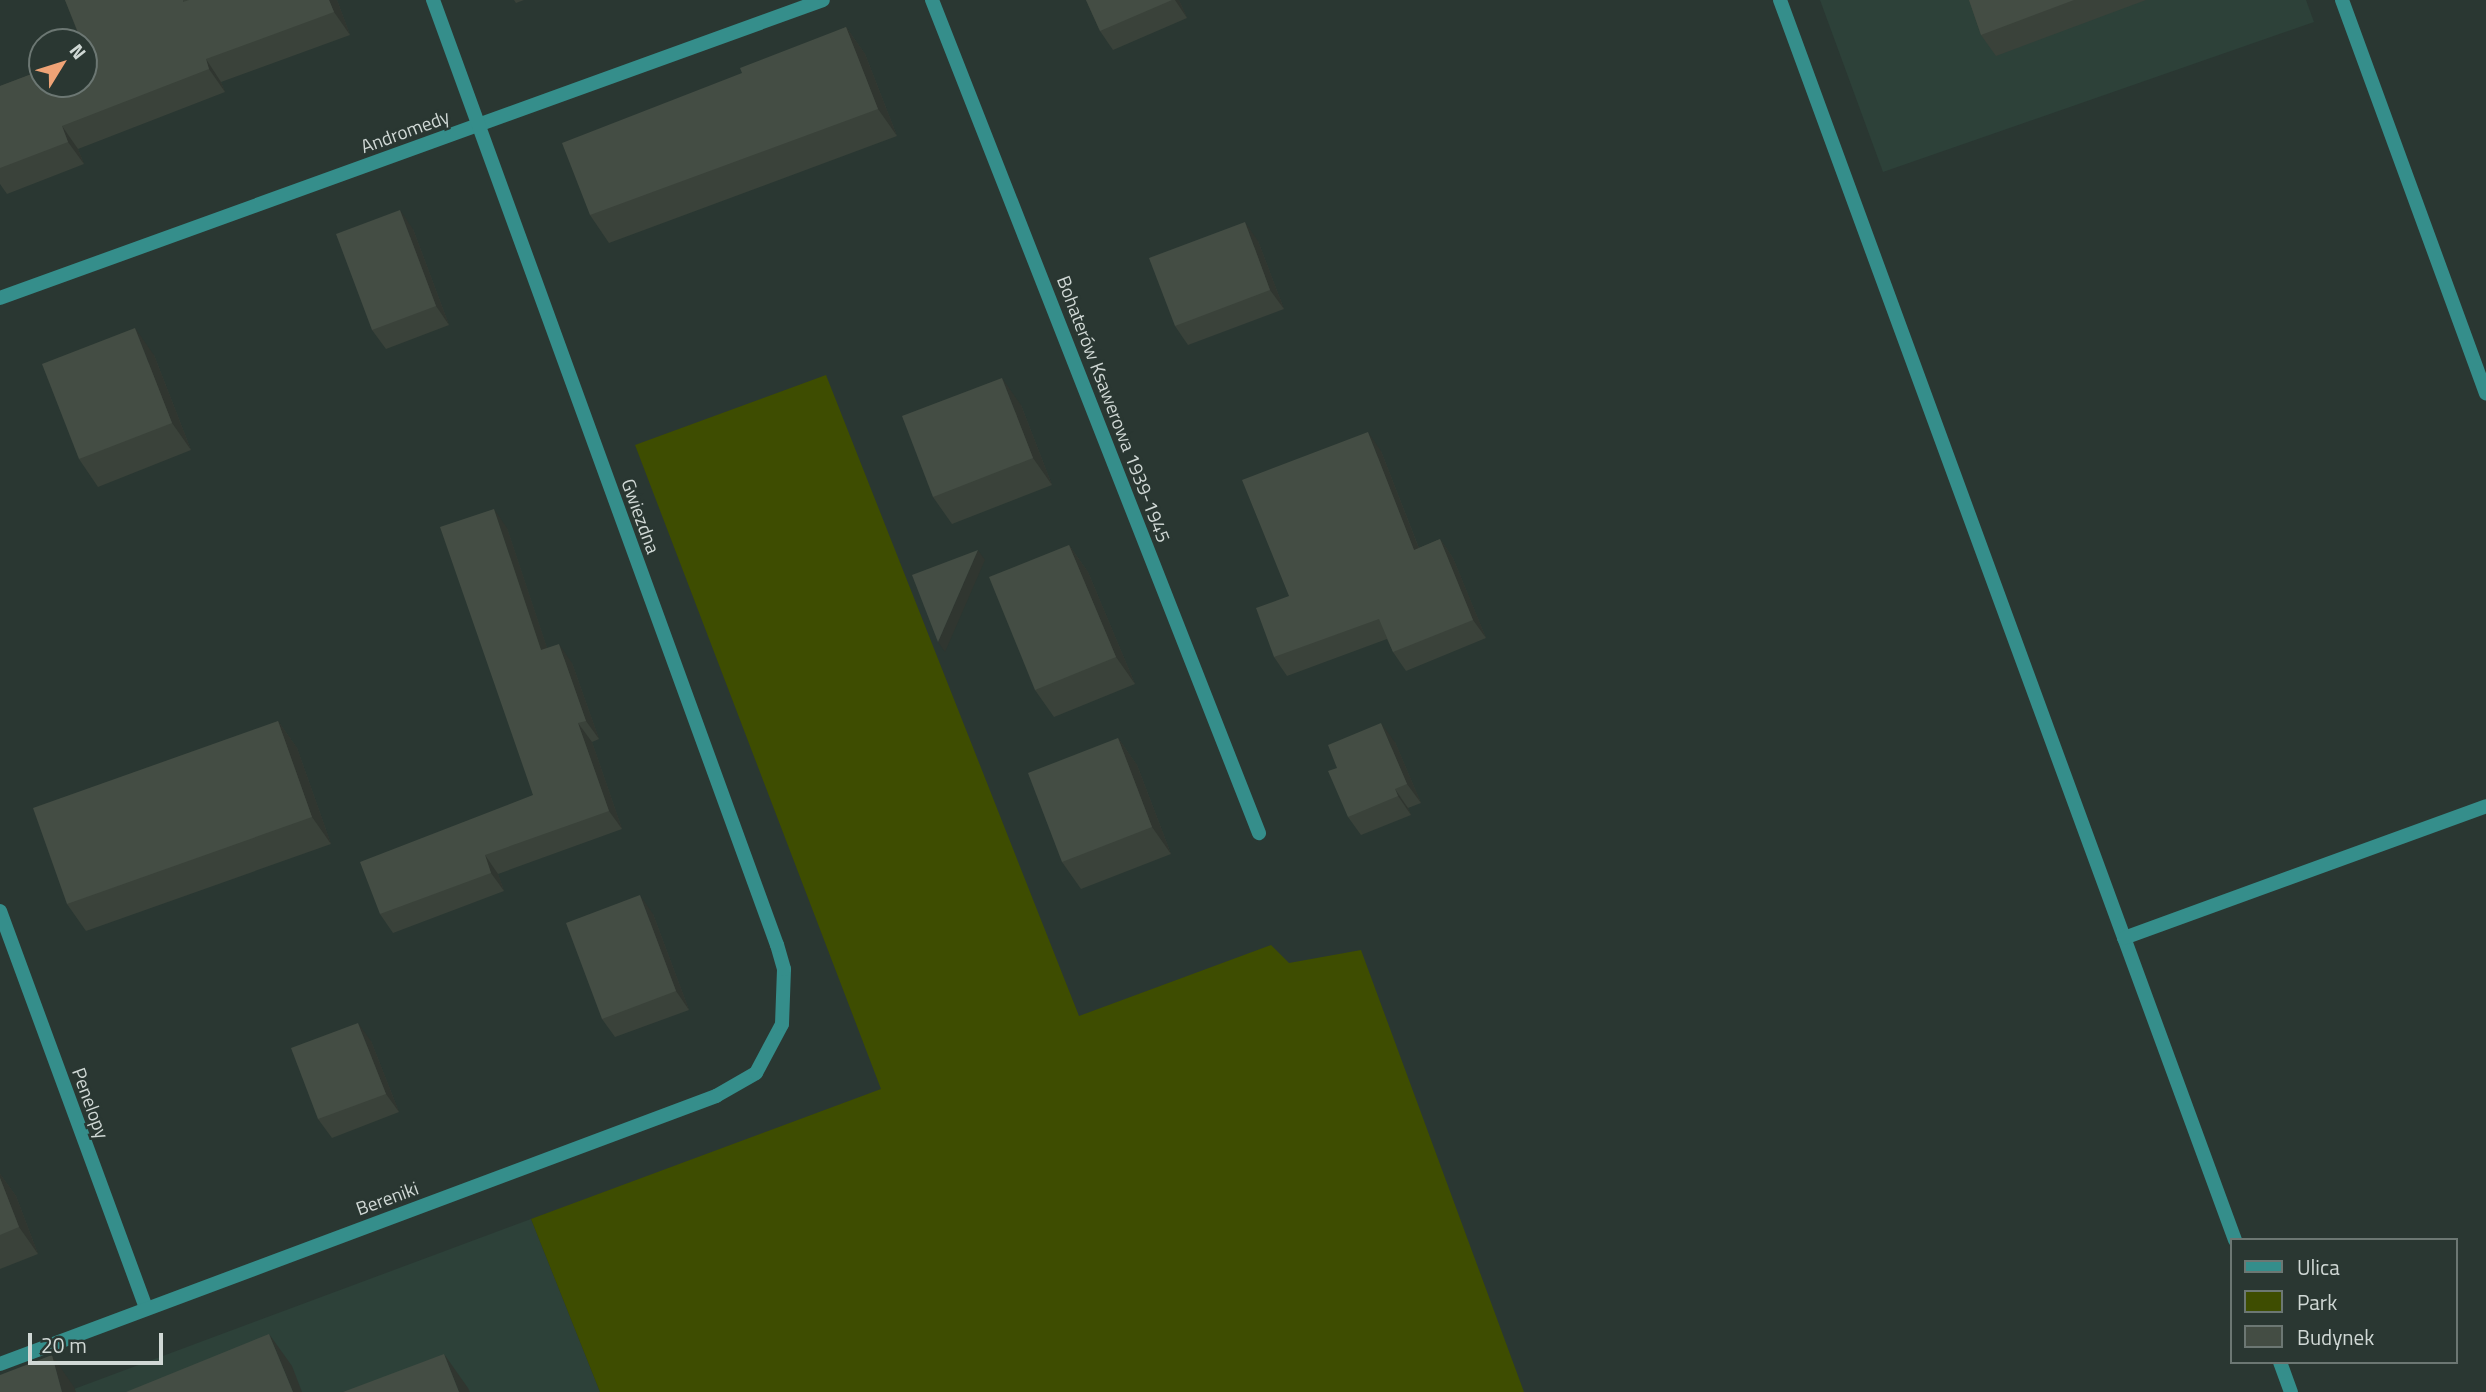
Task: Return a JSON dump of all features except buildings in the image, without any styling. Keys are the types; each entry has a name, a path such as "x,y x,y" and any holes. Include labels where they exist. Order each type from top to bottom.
{"street":[{"name":"Gwiezdna","path":"433,0 777,945 786,999 773,1048"},
{"name":"Andromedy","path":"0,298 823,0"},
{"name":"Bohaterów Ksawerowa 1939-1945","path":"932,0 1259,833"},
{"path":"1780,0 2234,1238"},
{"path":"2342,0 2486,393"},
{"path":"2124,938 2486,806"},
{"name":"Penelopy","path":"0,911 146,1308"},
{"name":"Bereniki","path":"0,1364 716,1097 756,1073 773,1048"},
{"path":"2281,1364 2291,1392"}],"shaded area":[{"path":"1820,0 2306,0 2314,22 1883,172"},
{"path":"531,1219 600,1392 66,1392"}],"green space":[{"path":"826,375 1079,1016 1271,945 1289,963 1361,950 1524,1392 600,1392 531,1219 881,1089 635,445"}]}
